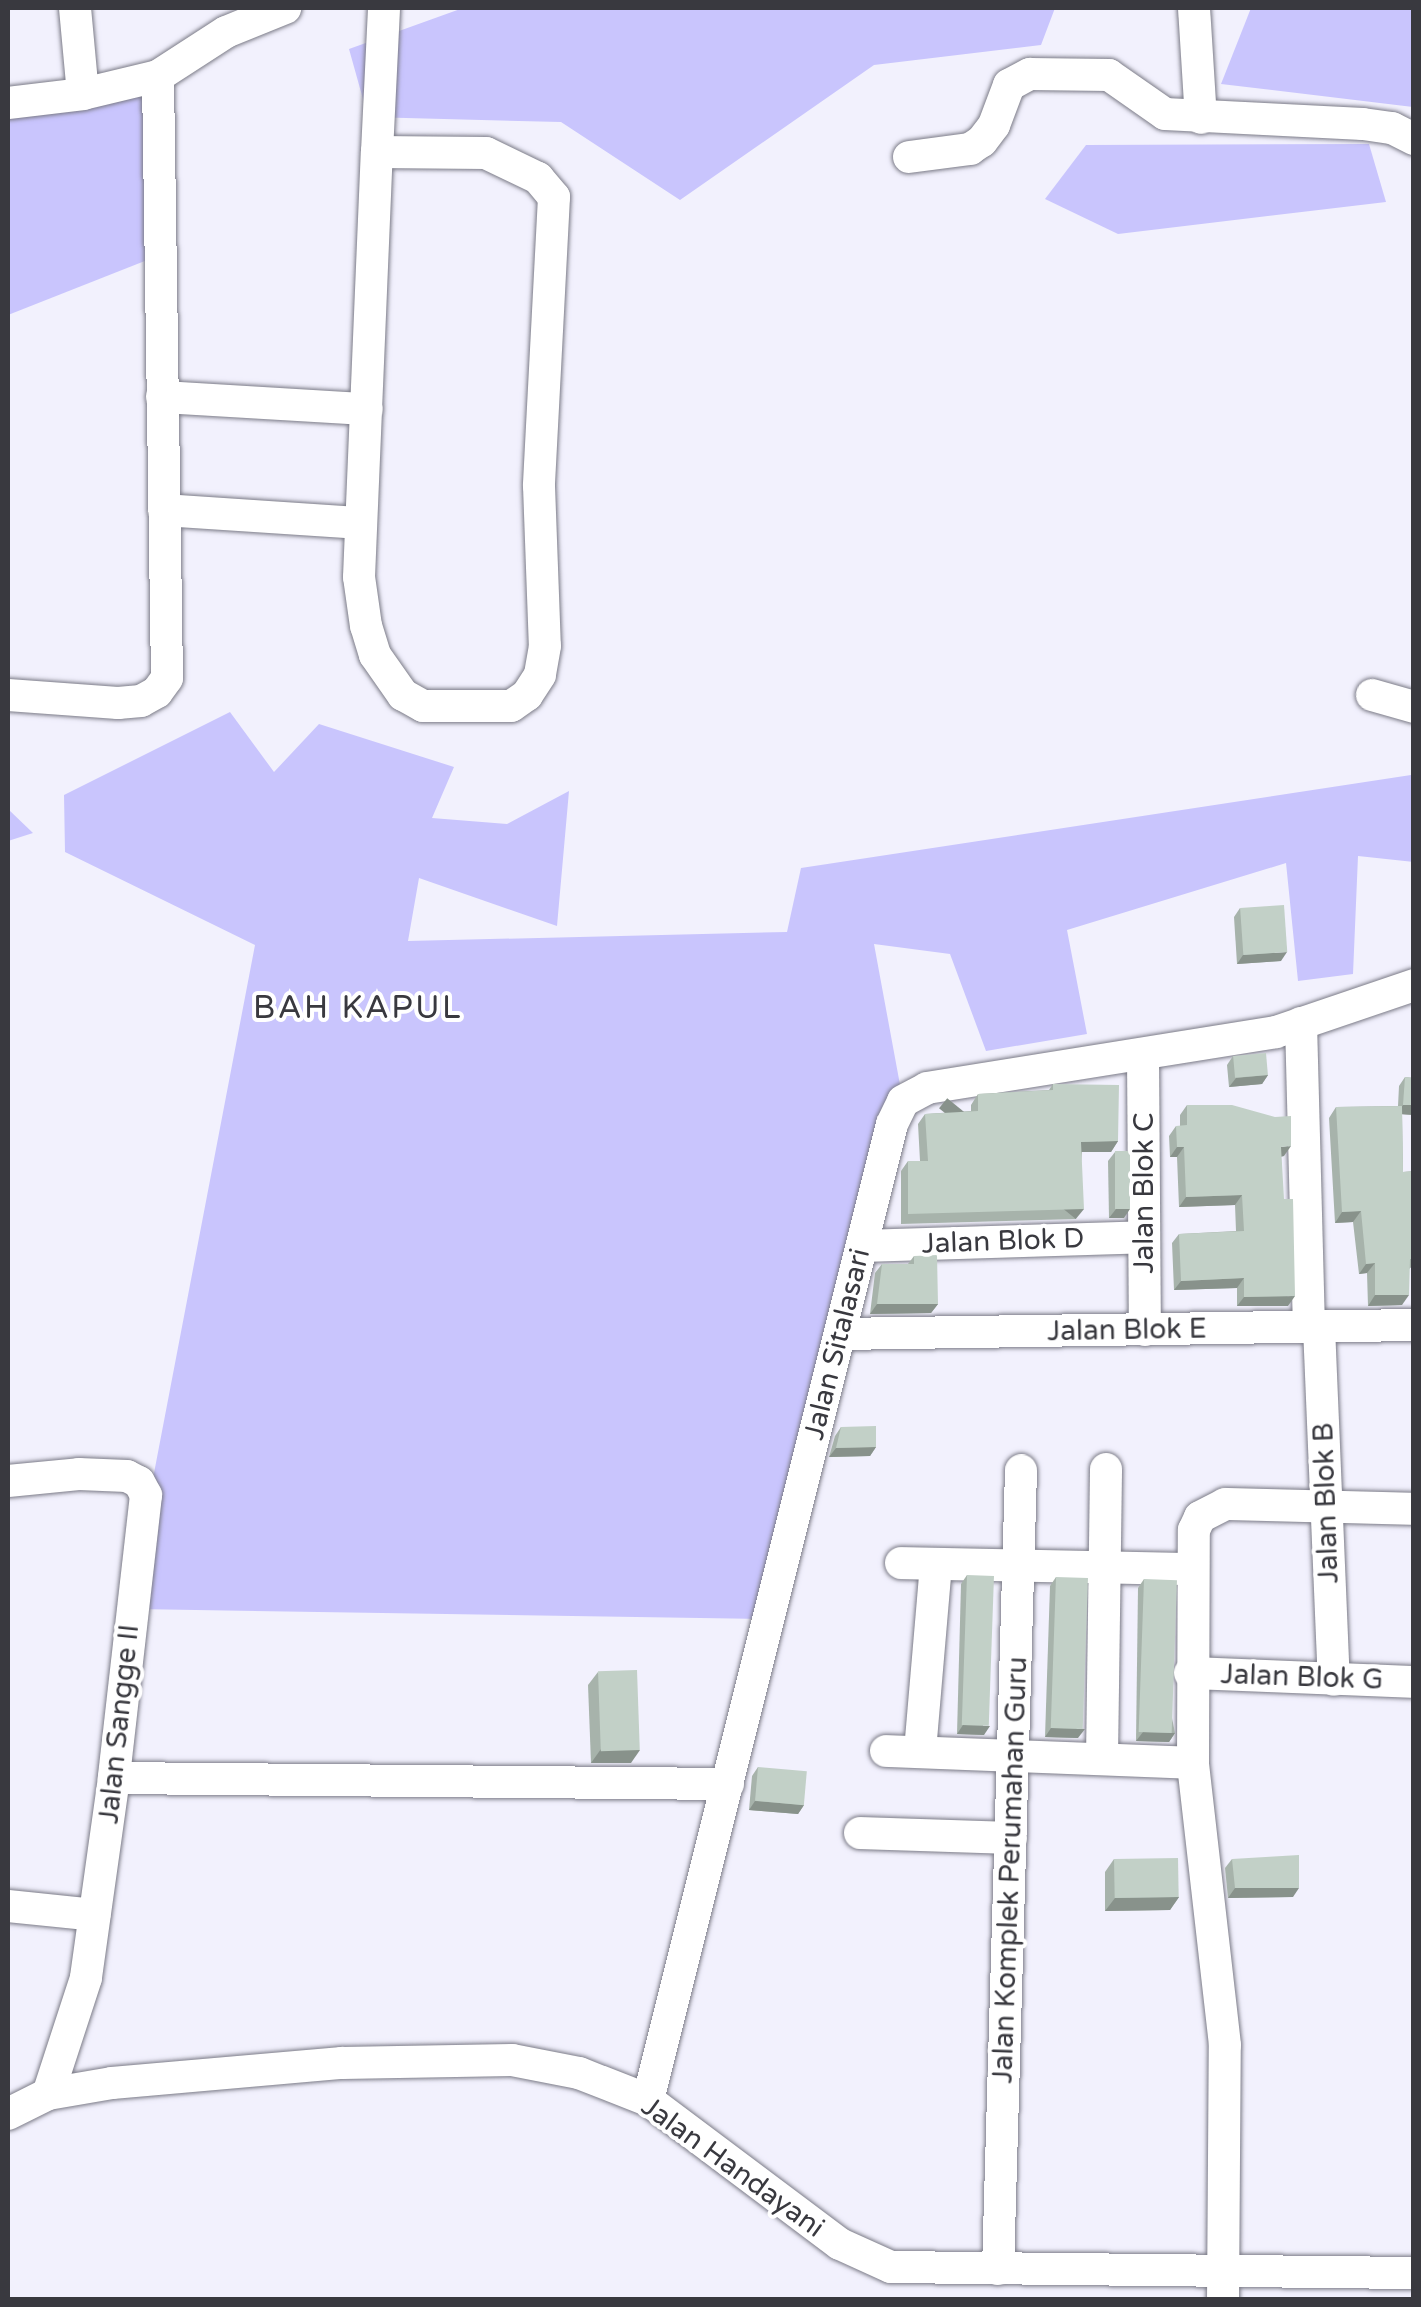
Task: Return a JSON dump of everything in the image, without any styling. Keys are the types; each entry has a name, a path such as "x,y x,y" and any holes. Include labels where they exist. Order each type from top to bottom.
{"street":[{"path":"74,8 83,94"},
{"path":"8,103 83,94 158,76 228,20 285,8"},
{"path":"378,152 486,154 538,178 554,198 538,486 545,646 540,675 527,695 510,706 424,706 403,696 374,655 366,626 359,577 384,8"},
{"path":"1194,8 1201,118"},
{"path":"909,157 970,149 982,142 994,125 1009,86 1030,74 1108,75 1165,114 1363,124 1392,128 1414,139"},
{"path":"8,695 118,704 141,701 156,692 167,678 158,76"},
{"path":"162,397 366,409"},
{"path":"164,510 362,523"},
{"path":"1372,694 1414,707"},
{"name":"Jalan Sitalasari","path":"648,2100 892,1124 903,1101 927,1088 1276,1032 1414,985"},
{"name":"Jalan Blok B","path":"1301,1023 1334,1680"},
{"name":"Jalan Blok C","path":"1143,1056 1145,1330"},
{"name":"Jalan Blok D","path":"862,1246 1144,1237"},
{"name":"Jalan Blok E","path":"840,1334 1414,1325"},
{"path":"1102,1758 1106,1469"},
{"name":"Jalan Komplek Perumahan Guru","path":"998,2269 1021,1470"},
{"name":"Jalan Sangge II","path":"8,1480 80,1474 127,1476 139,1482 146,1495 114,1778 86,1978 48,2094"},
{"path":"1224,2286 1226,2044 1193,1763 1190,1672 1194,1530 1200,1517 1226,1504 1414,1510"},
{"path":"900,1564 1193,1569"},
{"path":"920,1751 936,1565"},
{"name":"Jalan Blok G","path":"1190,1672 1414,1682"},
{"path":"886,1751 1193,1763"},
{"path":"114,1778 728,1784"},
{"path":"860,1834 1011,1838"},
{"path":"8,1906 95,1915"},
{"name":"Jalan Handayani","path":"8,2114 48,2094 112,2084 342,2063 512,2060 579,2073 648,2100 840,2244 891,2267 998,2269 1224,2286 1414,2273"}],"shaded area":[{"path":"463,8 1055,8 1041,45 874,65 680,200 561,122 368,117 349,49"},
{"path":"1251,8 1413,8 1413,107 1221,84"},
{"path":"158,76 160,255 8,315 8,103"},
{"path":"1369,144 1386,202 1118,234 1045,199 1086,145"},
{"path":"230,712 274,772 319,724 454,767 432,818 507,824 569,791 557,926 419,878 408,941 787,932 801,868 1411,775 1414,862 1358,856 1353,974 1298,981 1286,863 1067,930 1087,1034 986,1051 950,954 874,944 903,1101 768,1619 135,1609 146,1515 255,945 65,852 64,795"},
{"path":"8,809 33,833 8,841"}],"building":[{"path":"1284,905 1287,952 1243,955 1240,908"},
{"path":"1266,1053 1268,1075 1235,1078 1233,1056"},
{"path":"1405,1077 1414,1078 1414,1105 1403,1105"},
{"path":"1053,1084 1119,1085 1118,1141 1081,1142 1084,1209 908,1214 908,1161 928,1161 925,1114 978,1111 978,1094 1053,1090"},
{"path":"1187,1105 1232,1105 1275,1117 1291,1116 1291,1146 1281,1147 1284,1199 1293,1199 1295,1296 1244,1297 1244,1278 1181,1281 1179,1234 1244,1231 1242,1195 1186,1197 1184,1147 1177,1147 1176,1126 1187,1125"},
{"path":"1402,1106 1403,1172 1414,1171 1414,1259 1410,1259 1409,1295 1375,1295 1375,1263 1366,1264 1361,1211 1342,1212 1336,1107"},
{"path":"1115,1151 1130,1151 1130,1209 1115,1209"},
{"path":"937,1255 938,1304 877,1304 882,1264 914,1264 914,1256"},
{"path":"876,1426 876,1447 836,1448 841,1427"},
{"path":"967,1575 994,1576 989,1726 962,1725"},
{"path":"1056,1577 1088,1578 1083,1729 1051,1728"},
{"path":"1144,1579 1177,1580 1172,1733 1139,1732"},
{"path":"637,1670 640,1750 601,1751 598,1671"},
{"path":"758,1767 807,1771 804,1805 755,1801"},
{"path":"1299,1855 1299,1888 1235,1888 1232,1859"},
{"path":"1178,1858 1179,1897 1115,1898 1114,1859"}],"district":[{"name":"BAH KAPUL","path":"358,1008"}]}
